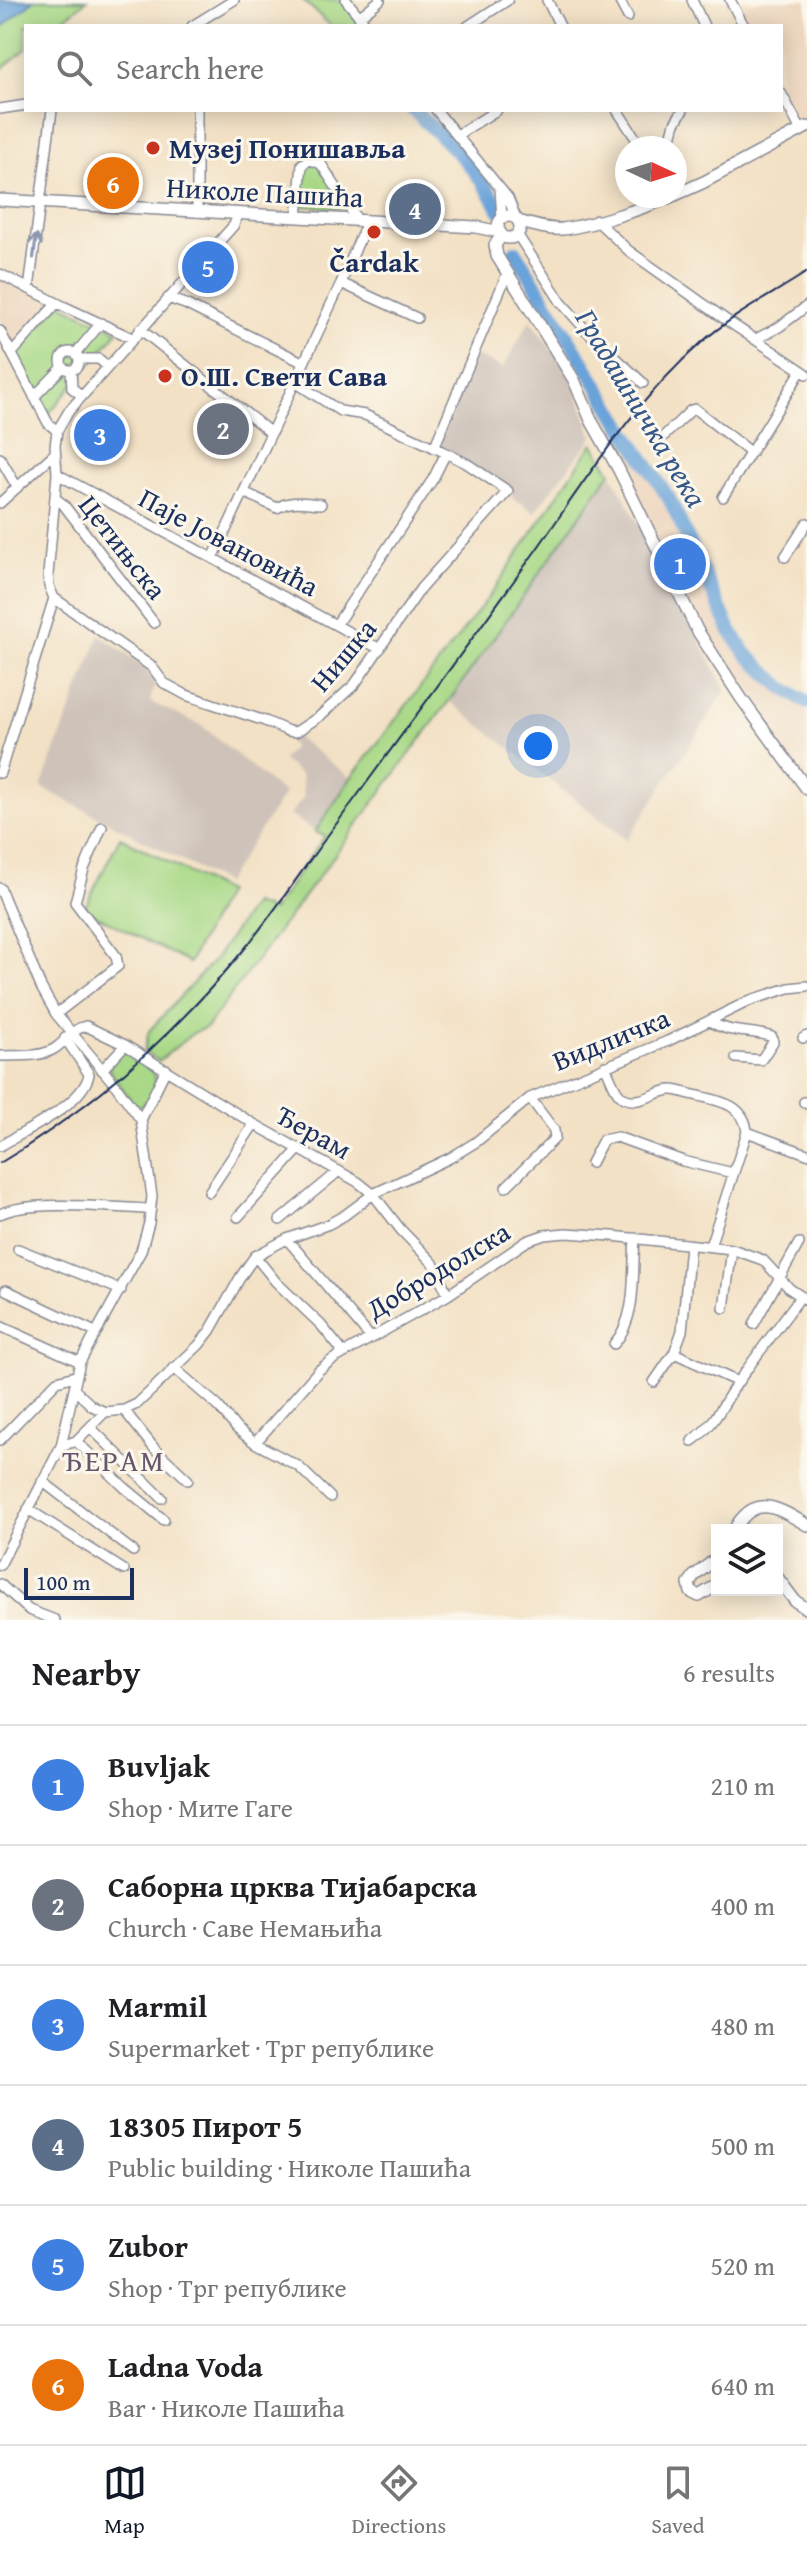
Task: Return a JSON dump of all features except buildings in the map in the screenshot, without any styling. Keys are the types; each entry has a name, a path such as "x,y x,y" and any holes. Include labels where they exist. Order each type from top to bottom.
{"main road":[{"name":"Николе Пашића","path":"687,189 804,129"},
{"name":"Николе Пашића","path":"0,200 535,232 560,229 634,208"},
{"path":"483,228 508,229 503,248 505,270 574,380 591,420 619,470 697,630 741,698 807,789"},
{"path":"738,1524 744,1514 763,1506 777,1508 807,1525"},
{"path":"711,1563 689,1584 691,1592 699,1596 711,1589"},
{"path":"783,1585 795,1601 807,1609"}],"street":[{"path":"197,24 234,0"},
{"path":"346,0 365,24"},
{"path":"359,17 380,0"},
{"path":"471,24 508,0"},
{"path":"547,0 559,24"},
{"path":"619,0 628,17"},
{"path":"692,0 703,24"},
{"path":"730,0 743,24"},
{"name":"Николе Пашића","path":"783,96 804,129"},
{"path":"0,109 24,105"},
{"path":"29,289 52,112"},
{"path":"197,112 197,212"},
{"path":"438,112 512,204 508,229 561,302 643,383"},
{"path":"457,135 494,112"},
{"path":"618,112 634,136"},
{"path":"671,136 682,112"},
{"path":"213,558 341,283 362,221 321,164 311,160 302,164 297,217"},
{"path":"0,773 54,598 48,575 57,474 54,454 57,431 81,395 234,225 238,214"},
{"path":"596,220 629,251 804,372 723,497"},
{"path":"434,448 505,270"},
{"path":"0,274 132,338"},
{"path":"341,283 417,318"},
{"path":"168,298 304,363"},
{"path":"12,353 57,303"},
{"path":"756,339 779,327 807,306"},
{"path":"34,397 67,368 78,365 78,356 101,323"},
{"path":"140,329 271,433"},
{"path":"0,331 48,423 57,431"},
{"path":"81,395 72,388 67,368 61,361 63,355 68,351 99,359 108,367"},
{"path":"295,382 340,411 365,415 446,453 433,479 336,625"},
{"path":"665,435 695,409 751,453"},
{"name":"Нишка","path":"54,598 152,667 164,683 186,695 292,732 312,722 355,684 421,588 508,493 506,488 446,453"},
{"path":"0,503 54,454"},
{"path":"0,458 17,487"},
{"name":"Паје Јовановића","path":"57,474 380,649"},
{"path":"244,492 277,508 285,503 321,504"},
{"name":"Цетињска","path":"55,498 63,504 154,623"},
{"path":"785,557 807,523"},
{"path":"56,1014 118,966 116,956 75,902 84,869 102,827"},
{"path":"0,888 41,987 89,1074 84,1089 52,1115 0,1146"},
{"name":"Видличка","path":"255,1256 287,1239 340,1218 373,1194 450,1158 476,1142 530,1098 751,1000 789,988 807,986"},
{"name":"Видличка","path":"709,1021 723,1030 761,1034 773,1039 761,1060 736,1058"},
{"name":"Ђерам","path":"68,1036 86,1026 125,1045 373,1194 388,1216 438,1269 448,1295"},
{"path":"0,1056 45,1053 68,1036"},
{"path":"0,1565 61,1446 80,1362 141,1251 151,1209 150,1175 141,1120 102,1070 68,1036"},
{"path":"102,1070 125,1045"},
{"path":"605,1066 620,1096 626,1099 674,1090 710,1098 733,1106 740,1112 747,1124 747,1132 710,1246"},
{"path":"141,1120 166,1069"},
{"name":"Видличка","path":"506,1187 555,1138 554,1130 530,1098"},
{"path":"209,1192 254,1124"},
{"path":"747,1132 807,1154"},
{"path":"591,1163 603,1140 617,1137 683,1161 733,1173"},
{"path":"238,1217 299,1149"},
{"path":"280,1220 339,1171"},
{"path":"0,1214 35,1206 151,1209"},
{"name":"Добродолска","path":"255,1443 319,1370 343,1352 448,1295 527,1241 544,1235 566,1233 635,1238 732,1249 763,1260 804,1298"},
{"path":"614,1344 622,1333 630,1305 635,1238"},
{"path":"287,1239 370,1337"},
{"path":"754,1324 799,1243"},
{"path":"654,1382 674,1353 684,1321 690,1245"},
{"path":"18,1249 121,1290"},
{"path":"724,1308 732,1249"},
{"path":"75,1390 92,1406 105,1412 124,1410 137,1404 199,1345 255,1256 343,1352"},
{"path":"6,1290 95,1332"},
{"path":"692,1441 708,1429 738,1382 804,1298"},
{"path":"1,1328 80,1362"},
{"path":"674,1353 738,1382"},
{"path":"174,1368 210,1398 237,1429 255,1443 298,1466 330,1497"},
{"path":"0,1440 57,1381 75,1376"},
{"path":"124,1410 154,1448 188,1480"},
{"path":"61,1446 76,1441 105,1412"},
{"path":"90,1427 162,1498"},
{"path":"76,1441 164,1520"},
{"path":"42,1481 133,1551"},
{"path":"28,1509 124,1570"},
{"path":"0,1584 29,1610 55,1620"}],"shaded area":[{"path":"759,0 807,0 807,116 798,121 783,95 783,24 744,24 737,10"},
{"path":"0,275 61,304 14,353 0,332"},
{"path":"530,320 571,376 593,437 534,512 438,446 476,356 503,368"},
{"path":"627,445 675,520 706,597 731,643 755,669 807,708 807,786 727,676 650,532 618,459"},
{"path":"611,472 726,690 627,840 449,701"},
{"path":"100,635 146,668 155,684 150,702 201,725 284,794 225,883 41,787"},
{"path":"295,736 351,778 315,832 290,815 303,798 301,775 282,760 293,747 289,741"}],"green space":[{"path":"0,0 87,0 57,24 24,24 24,51 0,70"},
{"path":"303,0 341,0 361,24 329,24"},
{"path":"317,163 349,209 300,206 303,164"},
{"path":"61,304 118,331 46,417 14,353"},
{"path":"593,443 611,472 449,701 207,1027 193,1033 159,1061 144,1052 149,1031 215,959 253,904 272,911 325,836 315,832 351,778 488,598"},
{"path":"120,837 226,892 189,963 84,909"},
{"path":"123,1049 142,1061 153,1073 154,1088 141,1107 133,1103 108,1068"}],"water":[{"path":"0,0 34,0 0,29"}],"waterway":[{"name":"Градашничка река","path":"415,112 472,169 500,211"},
{"name":"Градашничка река","path":"515,251 670,500 731,632 747,655 781,686 807,703"}],"railway":[{"path":"0,1163 69,1117 132,1066 219,979 270,916 632,417 676,366 713,333 807,272"}],"place":[{"name":"Музеј Понишавља","path":"153,148"},
{"name":"Ladna Voda","path":"113,183"},
{"name":"18305 Пирот 5","path":"415,209"},
{"name":"Čardak","path":"374,232"},
{"name":"Zubor","path":"208,267"},
{"name":"О.Ш. Свети Сава","path":"165,376"},
{"name":"Саборна црква Тијабарска","path":"223,429"},
{"name":"Marmil","path":"100,435"},
{"name":"Buvljak","path":"680,564"}],"district":[{"name":"ЂЕРАМ","path":"114,1461"}]}
